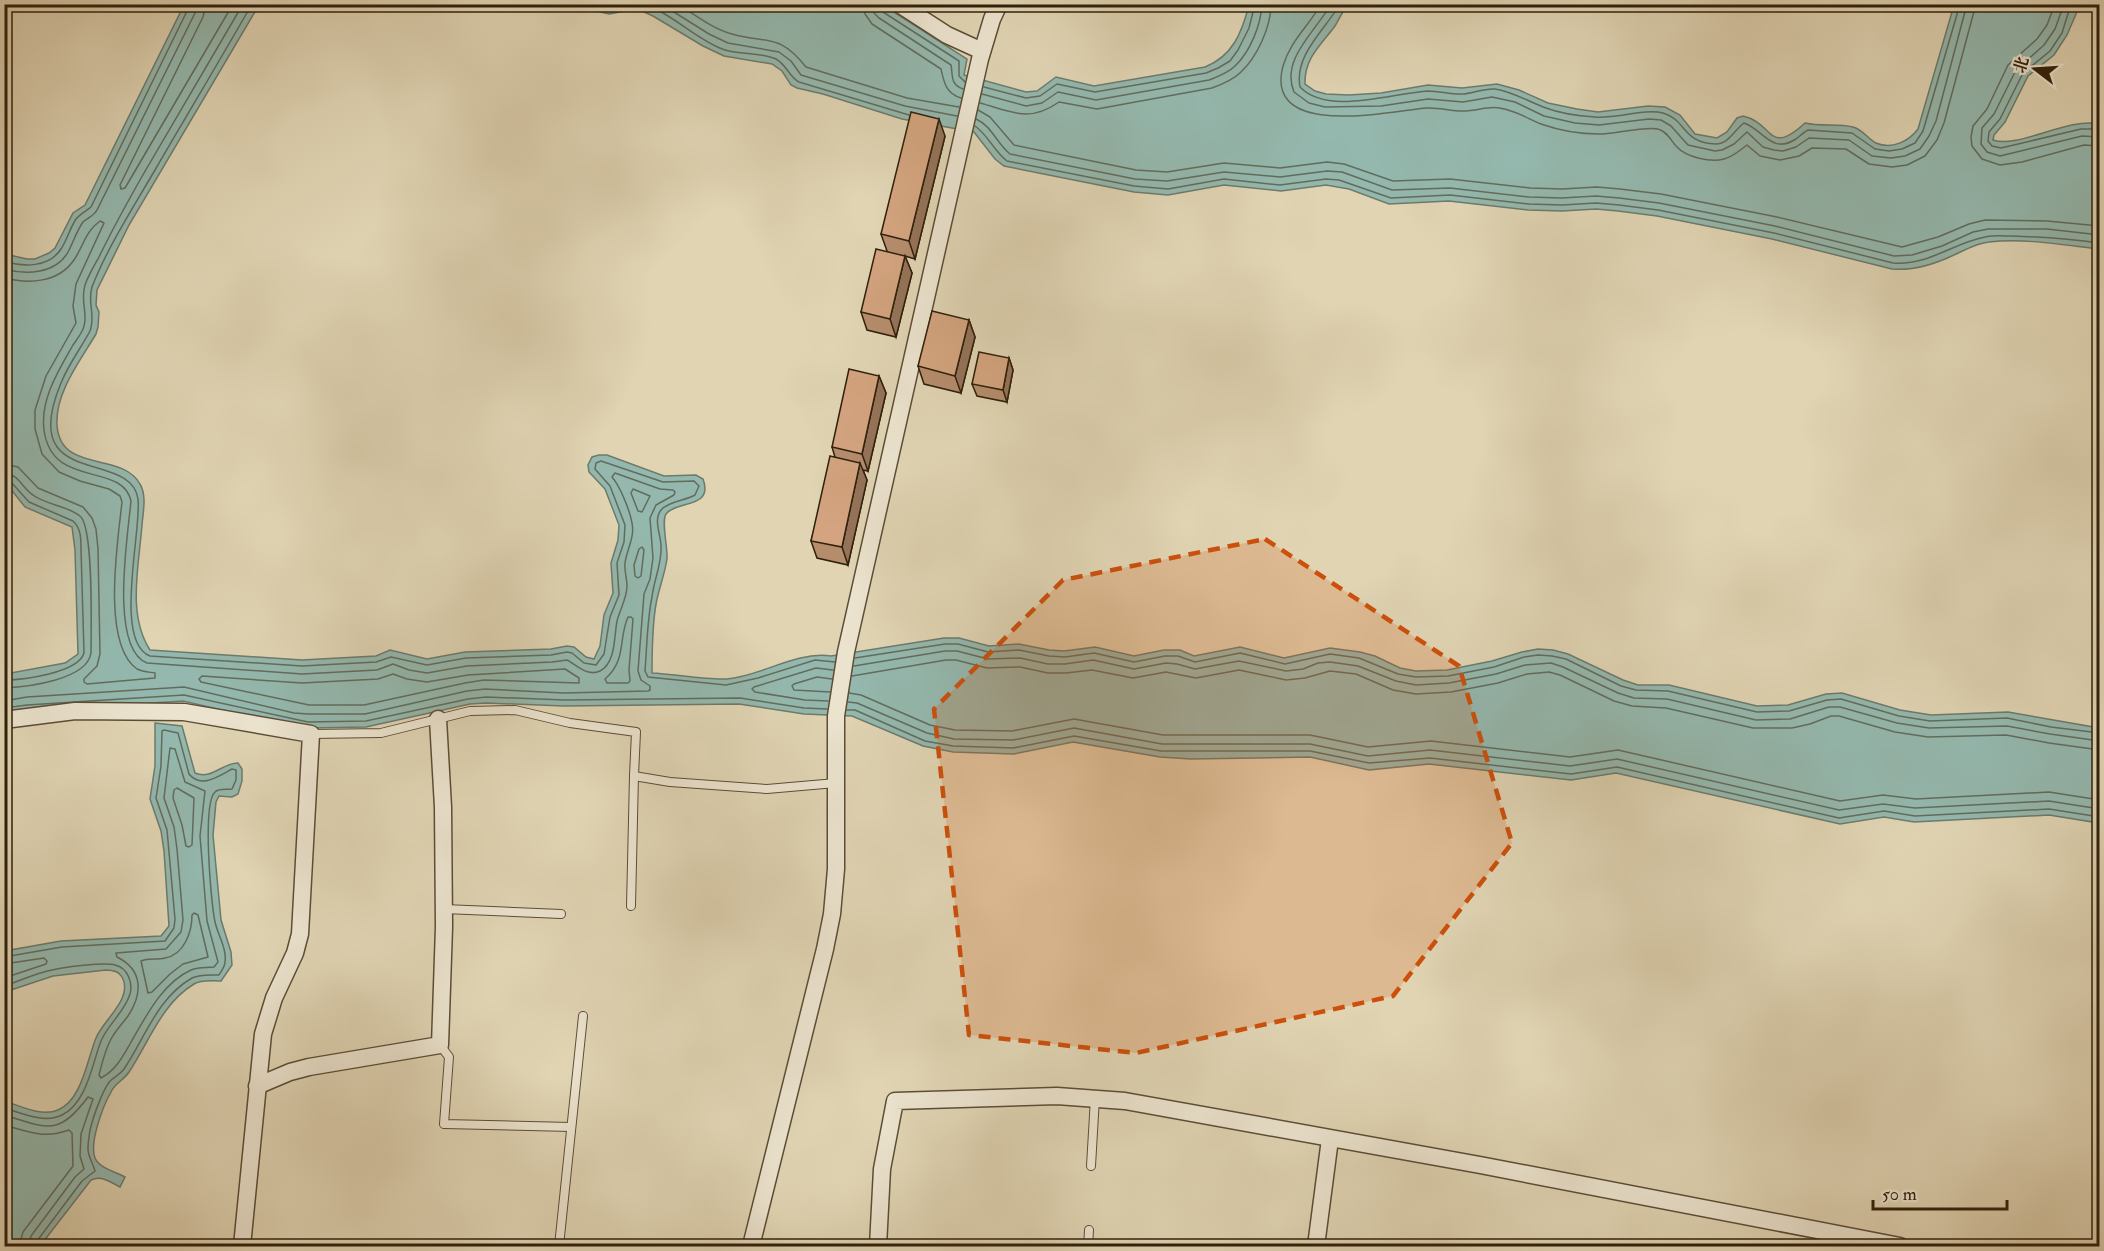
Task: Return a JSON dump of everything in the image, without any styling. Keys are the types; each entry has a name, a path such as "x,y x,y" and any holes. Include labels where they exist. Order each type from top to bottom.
{"street":[{"path":"899,4 981,55"},
{"path":"752,1246 830,926 836,870 837,716 846,652 981,55 999,4"},
{"path":"4,720 75,711 184,712 311,734 300,934 295,953 268,1014 260,1054 242,1246"},
{"path":"257,1086 290,1072 309,1067 440,1045 444,909 443,807 438,719"},
{"path":"878,1246 882,1169 895,1101 1057,1096 1125,1101 1480,1165 1900,1246"},
{"path":"1316,1246 1330,1139"}],"lane":[{"path":"311,734 381,732 470,711 515,710 570,723 636,732 631,906"},
{"path":"634,777 767,789 836,783"},
{"path":"444,909 561,914"},
{"path":"559,1246 583,1016"},
{"path":"440,1045 448,1057 444,1124 572,1127"},
{"path":"1091,1166 1095,1098"},
{"path":"1088,1246 1089,1230"}],"highlighted area":[{"path":"1265,539 1459,666 1512,843 1393,996 1136,1053 969,1035 934,709 1063,580"}],"water":[{"path":"184,5 259,5 129,225 97,290 96,305 99,312 96,334 64,389 57,413 61,440 69,450 80,456 120,468 131,474 142,489 144,504 136,589 139,621 150,650 302,660 376,656 390,650 427,659 465,652 551,649 567,646 574,647 586,657 594,659 600,646 604,615 613,593 611,563 618,540 619,525 605,489 589,472 588,465 592,457 607,455 664,476 696,475 703,479 705,489 699,500 671,510 665,517 667,559 655,612 652,673 727,679 804,657 831,656 944,638 959,638 989,646 1019,644 1064,651 1095,647 1134,656 1164,650 1180,650 1194,656 1240,647 1284,658 1330,648 1375,656 1400,668 1416,671 1447,670 1522,652 1538,649 1553,650 1568,654 1638,685 1669,685 1757,706 1788,705 1826,694 1842,693 1900,710 1931,715 2008,712 2099,728 2099,823 2049,815 1914,822 1884,817 1840,824 1616,773 1571,780 1429,764 1369,770 1310,757 1191,759 1160,757 1073,742 1014,754 953,752 923,746 852,716 804,714 739,704 564,706 486,703 470,704 366,727 307,728 183,701 5,714 5,674 65,663 78,654 75,550 72,527 25,507 5,482 4,344 7,335 5,254 35,259 55,248 73,213 85,205"},
{"path":"570,5 883,5 967,59 964,75 1026,92 1037,91 1056,77 1094,86 1205,67 1223,56 1235,42 1249,5 1347,5 1335,26 1314,52 1307,67 1305,84 1315,91 1349,95 1381,93 1428,85 1462,88 1497,84 1519,90 1548,103 1598,112 1648,106 1665,107 1680,115 1695,134 1717,138 1727,132 1737,118 1743,116 1761,125 1777,138 1793,133 1805,123 1841,125 1856,128 1876,143 1894,145 1905,141 1918,129 1954,5 2078,5 2067,35 2054,55 2028,76 2005,122 1994,135 1993,140 2003,142 2073,125 2099,124 2099,249 2030,241 1989,242 1924,266 1892,269 1772,239 1657,216 1618,211 1528,210 1449,201 1389,204 1349,189 1326,185 1281,191 1224,185 1168,195 1134,192 1004,166 995,159 974,132 902,119 797,88 791,85 782,71 772,64 724,56 642,11 631,10 609,14"},
{"path":"155,723 182,726 195,773 201,775 212,773 238,763 242,769 242,781 238,794 232,797 219,796 216,802 213,835 221,920 231,952 232,965 221,981 197,982 173,1002 157,1024 129,1072 115,1086 108,1098 98,1125 94,1151 95,1158 100,1164 125,1177 120,1187 102,1179 91,1180 40,1246 5,1246 5,1101 45,1112 58,1110 66,1105 78,1089 96,1038 121,1001 125,985 119,973 106,970 53,976 5,992 5,951 61,941 161,936 169,926 164,851 161,831 150,799 155,766"}],"building":[{"path":"911,112 939,119 909,241 881,234"},
{"path":"876,249 905,256 890,319 861,312"},
{"path":"932,311 969,320 955,376 918,366"},
{"path":"979,352 1009,358 1003,390 972,384"},
{"path":"849,369 879,376 862,454 832,447"},
{"path":"830,456 860,463 842,547 811,541"}]}
